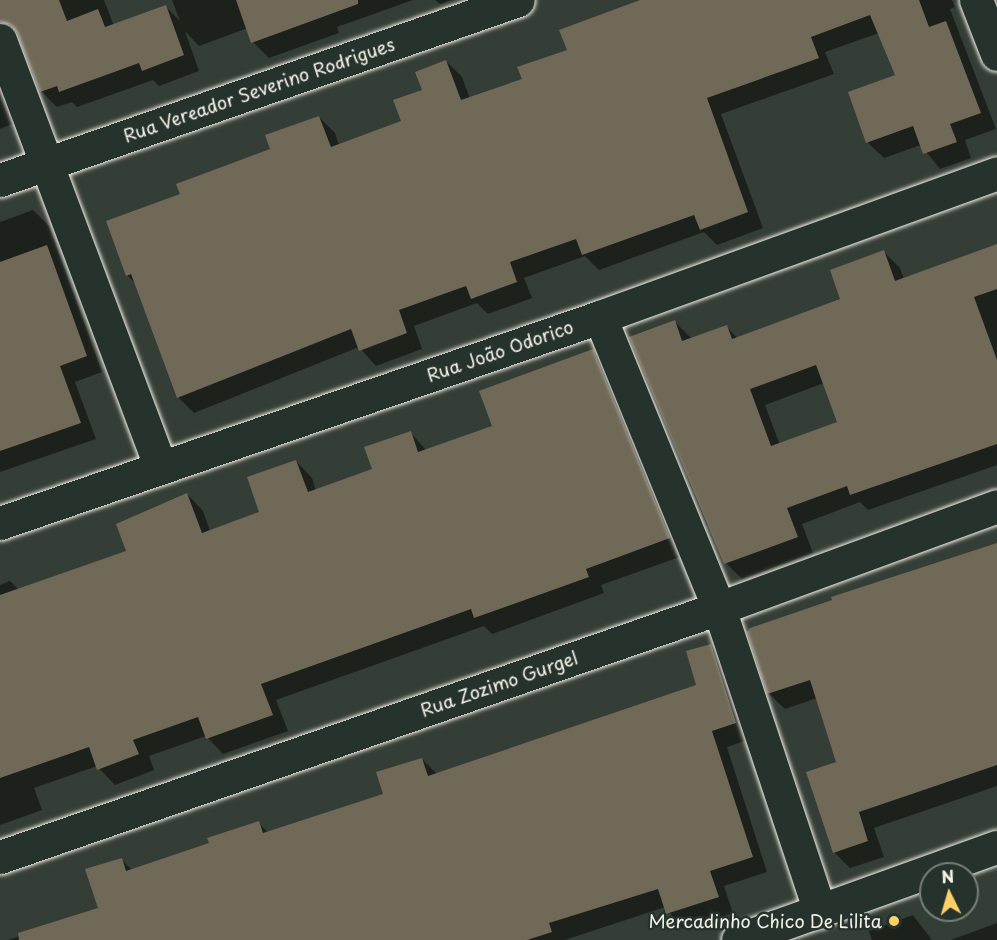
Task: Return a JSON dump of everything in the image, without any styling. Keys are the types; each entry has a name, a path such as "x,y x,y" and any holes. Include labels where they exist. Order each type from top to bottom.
{"street":[{"name":"Rua Vereador Severino Rodrigues","path":"0,180 518,0"},
{"path":"976,0 997,54"},
{"path":"0,40 44,164 161,468"},
{"name":"Rua João Odorico","path":"0,523 600,317 997,173"},
{"path":"600,317 719,608 820,912"},
{"name":"Rua Zozimo Gurgel","path":"0,857 719,608 997,506"},
{"path":"738,940 997,847"}],"building":[{"path":"0,0 59,0 67,21 98,9 105,27 166,5 184,55 142,71 139,63 59,92 57,86 40,92 17,33 11,25 0,22"},
{"path":"236,0 358,0 358,4 251,43"},
{"path":"640,0 919,0 929,27 946,21 981,113 950,124 957,142 923,154 913,126 866,143 848,92 895,75 870,15 811,37 819,58 707,98 748,212 700,230 694,215 582,255 576,239 510,262 517,282 471,299 466,286 399,310 407,333 359,351 351,329 177,398 131,274 126,276 106,221 180,194 176,184 270,149 265,135 319,116 331,147 401,121 393,100 422,90 415,72 446,60 461,100 522,79 517,67 567,50 559,30"},
{"path":"997,244 997,289 974,297 997,360 997,444 850,495 847,486 787,508 798,537 724,564 629,337 675,320 682,341 727,325 732,339 840,299 830,270 884,250 895,281","holes":["816,365 837,422 771,446 750,389"]},
{"path":"47,245 87,356 60,366 81,423 0,451 0,262"},
{"path":"593,349 670,538 586,569 589,577 474,618 471,609 261,684 273,715 206,739 198,717 133,740 139,754 97,770 89,747 0,778 0,595 126,551 116,524 187,493 202,533 259,512 247,477 296,460 308,492 372,469 364,447 411,431 418,452 492,426 479,391"},
{"path":"997,543 997,765 859,812 868,841 833,853 806,772 836,762 810,680 767,694 747,632 750,628 832,600 831,597"},
{"path":"711,644 736,723 712,731 753,857 710,871 719,897 666,914 658,889 549,923 552,932 527,940 19,940 18,933 98,908 85,869 122,858 126,871 209,843 207,838 259,821 263,833 383,794 376,772 422,758 428,776 696,685 686,651"}],"place":[{"name":"Mercadinho Chico De Lilita","path":"894,921"}]}
